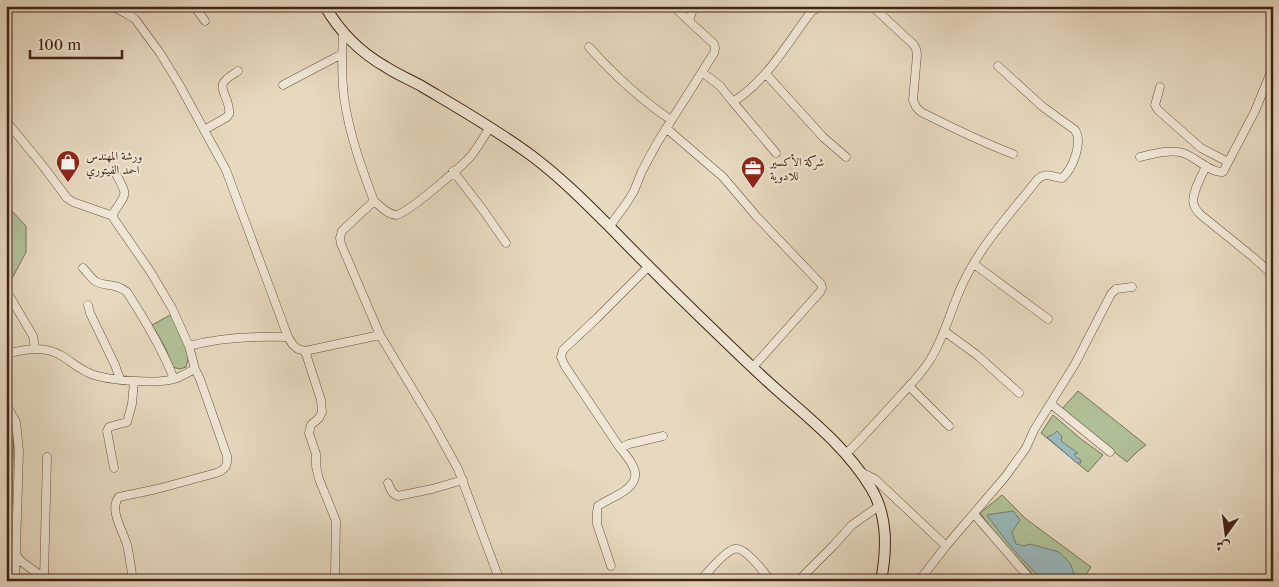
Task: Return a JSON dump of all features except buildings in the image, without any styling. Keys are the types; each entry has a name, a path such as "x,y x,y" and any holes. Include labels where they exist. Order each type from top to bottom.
{"main road":[{"path":"325,6 338,26 359,48 386,68 490,127 561,179 753,368 831,438 846,454 871,489 878,506 884,526 886,550 882,581"}],"street":[{"path":"111,6 135,19 140,26 179,84 226,170 288,337 293,345 305,351 380,335"},
{"path":"194,6 205,21"},
{"path":"609,226 634,191 642,171 666,128 714,53 714,44 673,6"},
{"path":"689,21 694,6"},
{"path":"733,102 750,90 766,74 812,11 822,6"},
{"path":"872,6 914,44 917,55 913,100 916,107 921,112 987,145 1013,154"},
{"path":"343,31 344,96 359,163 374,201 390,213 394,215 406,211 426,196 470,156 490,127"},
{"path":"589,47 635,94 671,120"},
{"path":"283,85 342,54"},
{"path":"846,454 909,386 930,360 940,342 963,284 974,264 1036,180 1046,175 1062,178 1074,160 1078,140 1078,134 1075,130 1043,107 998,66"},
{"path":"1140,157 1174,151 1184,153 1220,173 1225,170 1255,111 1273,67"},
{"path":"204,130 229,114 229,104 222,84 238,71"},
{"path":"702,72 720,86 776,153"},
{"path":"766,74 823,137 846,157"},
{"path":"1160,88 1154,105 1158,110 1200,148 1228,162"},
{"path":"8,127 43,166 69,200 113,216 155,278 172,308 189,346 195,369 227,456 224,470 157,489 119,497 116,500 114,505 119,527 127,544 133,581"},
{"path":"666,128 723,177 821,284 820,292 753,368"},
{"path":"1206,166 1195,192 1194,208 1273,275"},
{"path":"453,171 506,242"},
{"path":"113,216 125,194 125,189 116,174"},
{"path":"374,201 342,231 341,244 380,335 458,469 500,581"},
{"path":"974,264 1048,319"},
{"path":"611,566 597,524 598,506 629,488 633,483 635,468 565,366 561,359 561,354 648,266"},
{"path":"84,268 96,282 116,286 127,292 165,356 174,379"},
{"path":"919,581 1005,477 1026,448 1034,430 1074,364 1111,294 1116,289 1132,287"},
{"path":"10,297 34,336 35,348"},
{"path":"88,305 120,379"},
{"path":"944,331 978,356 1019,393"},
{"path":"189,346 237,338 288,337"},
{"path":"6,354 35,348 49,350 60,354 88,373 134,381 156,382 174,379 195,369"},
{"path":"305,351 321,400 322,412 319,418 311,425 309,433 316,454 318,479 336,521 336,581"},
{"path":"114,468 107,428 127,422 132,404 134,381"},
{"path":"909,386 949,426"},
{"path":"6,404 16,422 18,452 15,581"},
{"path":"1051,404 1110,452"},
{"path":"620,448 663,436"},
{"path":"44,579 47,457"},
{"path":"858,471 875,479 946,546"},
{"path":"388,483 391,491 398,496 463,480"},
{"path":"798,581 852,525 878,506"},
{"path":"974,514 1032,581"},
{"path":"700,581 726,554 737,548 757,564 770,581"},
{"path":"16,555 44,579"}],"green space":[{"path":"10,209 26,226 26,252 6,290 6,211"},
{"path":"172,314 188,352 186,367 180,369 172,367 166,349 152,325"},
{"path":"1078,391 1146,445 1127,462 1061,410"},
{"path":"6,412 12,419 14,428 10,570 6,570"},
{"path":"1053,415 1103,455 1088,472 1041,433"},
{"path":"1002,495 1026,519 1091,567 1082,581 1039,581 1001,541 980,513"}],"water":[{"path":"1057,431 1062,436 1061,441 1078,453 1074,454 1080,459 1081,463 1077,463 1047,437"},
{"path":"1013,511 1020,520 1012,532 1016,544 1024,546 1030,544 1059,552 1070,563 1074,574 1072,579 1049,581 1042,578 1016,552 987,515"}],"place":[{"name":"ورشة المهندس احمد الفيتوري","path":"68,183"},
{"name":"شركة الأكسير للادوية","path":"753,189"}]}
